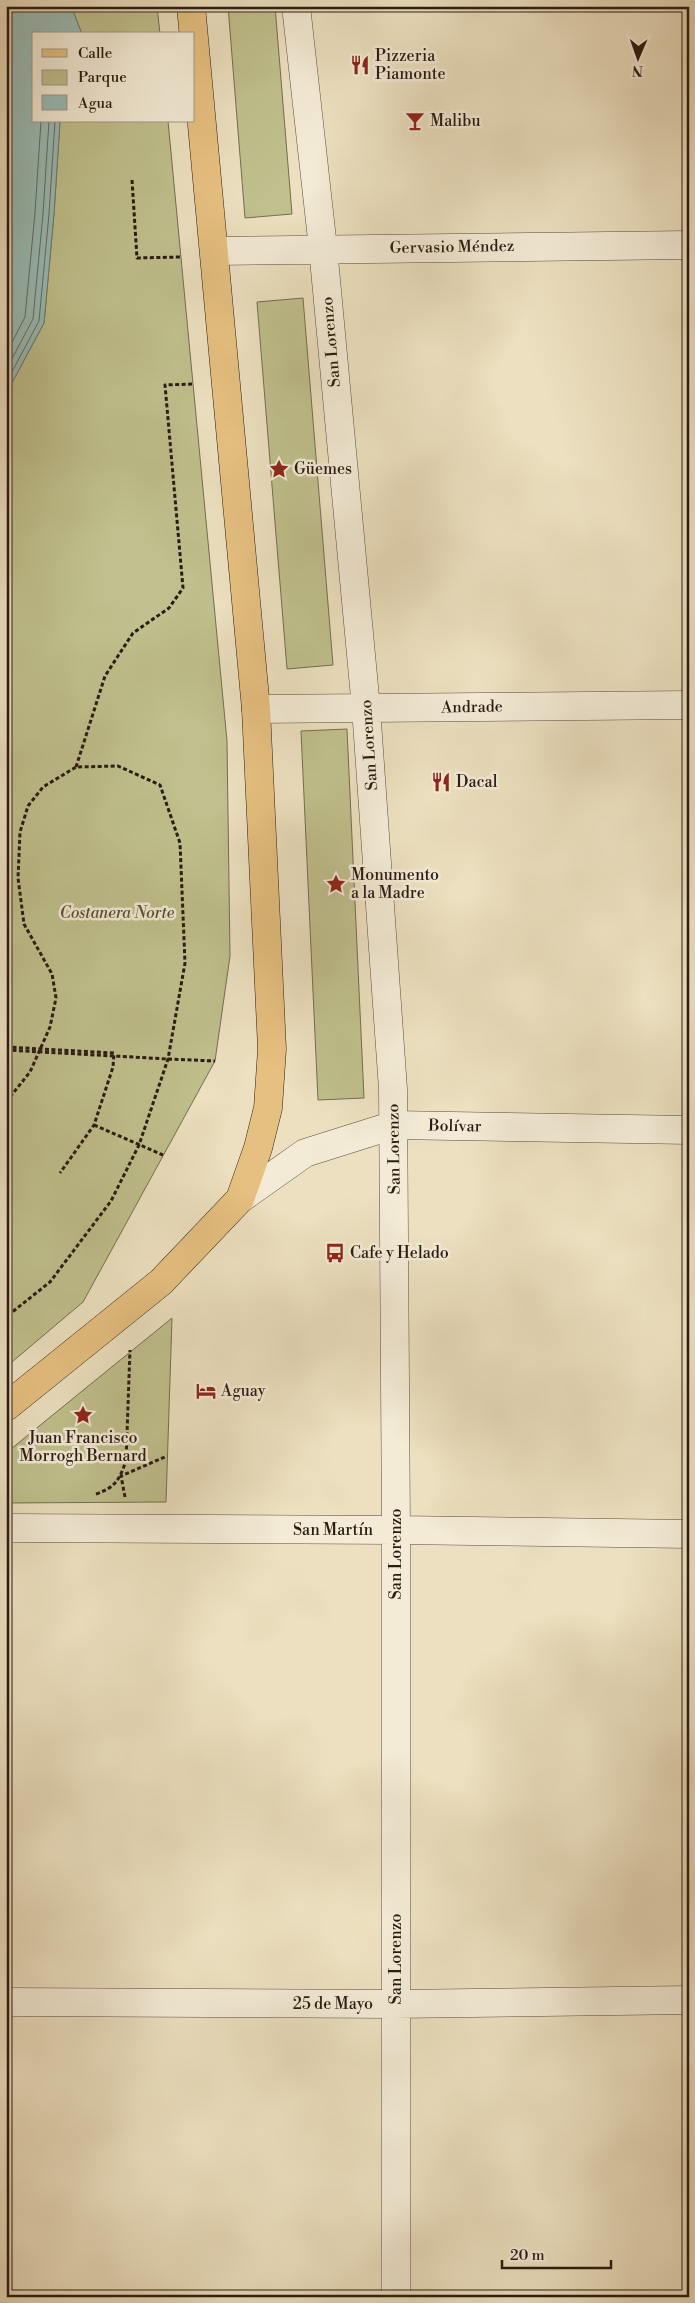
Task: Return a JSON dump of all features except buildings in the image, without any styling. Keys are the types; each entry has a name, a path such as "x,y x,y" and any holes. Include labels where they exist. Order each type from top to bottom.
{"main road":[{"path":"191,6 194,32"},
{"path":"6,1407 161,1282 240,1199 258,1148 268,1108 272,1049 256,709 195,47"}],"street":[{"name":"San Lorenzo","path":"296,6 322,248 366,708 390,1027 394,1125 396,1530 396,2297"},
{"name":"Gervasio Méndez","path":"215,251 322,248 689,245"},
{"name":"Andrade","path":"256,709 689,705"},
{"name":"Bolívar","path":"240,1199 305,1154 394,1125 689,1130"},
{"name":"San Martín","path":"6,1528 689,1534"},
{"name":"25 de Mayo","path":"6,2002 396,2004 689,2000"}],"path":[{"path":"132,180 137,258 181,257"},
{"path":"76,767 105,676 133,633 169,608 183,588 165,385 193,384"},
{"path":"6,1102 30,1072 50,1027 56,998 52,974 24,924 18,878 20,832 28,806 43,787 76,767 118,766 160,786 180,843 185,963 168,1059 139,1145 111,1201 50,1282 6,1317"},
{"path":"6,1048 40,1048 114,1053 113,1067 94,1125 60,1173"},
{"path":"6,1048 215,1061"},
{"path":"94,1125 163,1154"},
{"path":"88,1497 111,1489 121,1476 126,1461 130,1350"},
{"path":"121,1476 167,1456"},
{"path":"121,1476 126,1502"}],"green space":[{"path":"71,6 157,6 160,32 81,32"},
{"path":"228,6 275,6 292,214 245,218"},
{"name":"Costanera Norte","path":"60,122 168,122 227,741 230,956 215,1061 83,1302 6,1367 6,443 10,435 7,392 44,323"},
{"path":"303,298 333,665 287,669 257,302"},
{"path":"347,729 364,1098 318,1100 301,731"},
{"path":"172,1318 166,1502 6,1503 6,1453"}],"water":[{"path":"6,6 71,6 81,32 32,32 32,122 60,122 44,323 7,392 10,435 6,443"}],"place":[{"name":"Pizzeria Piamonte","path":"360,65"},
{"name":"Malibu","path":"415,121"},
{"name":"Güemes","path":"279,469"},
{"name":"Dacal","path":"441,782"},
{"name":"Monumento a la Madre","path":"336,884"},
{"name":"Cafe y Helado","path":"335,1253"},
{"name":"Aguay","path":"206,1391"},
{"name":"Juan Francisco Morrogh Bernard","path":"83,1415"}]}
